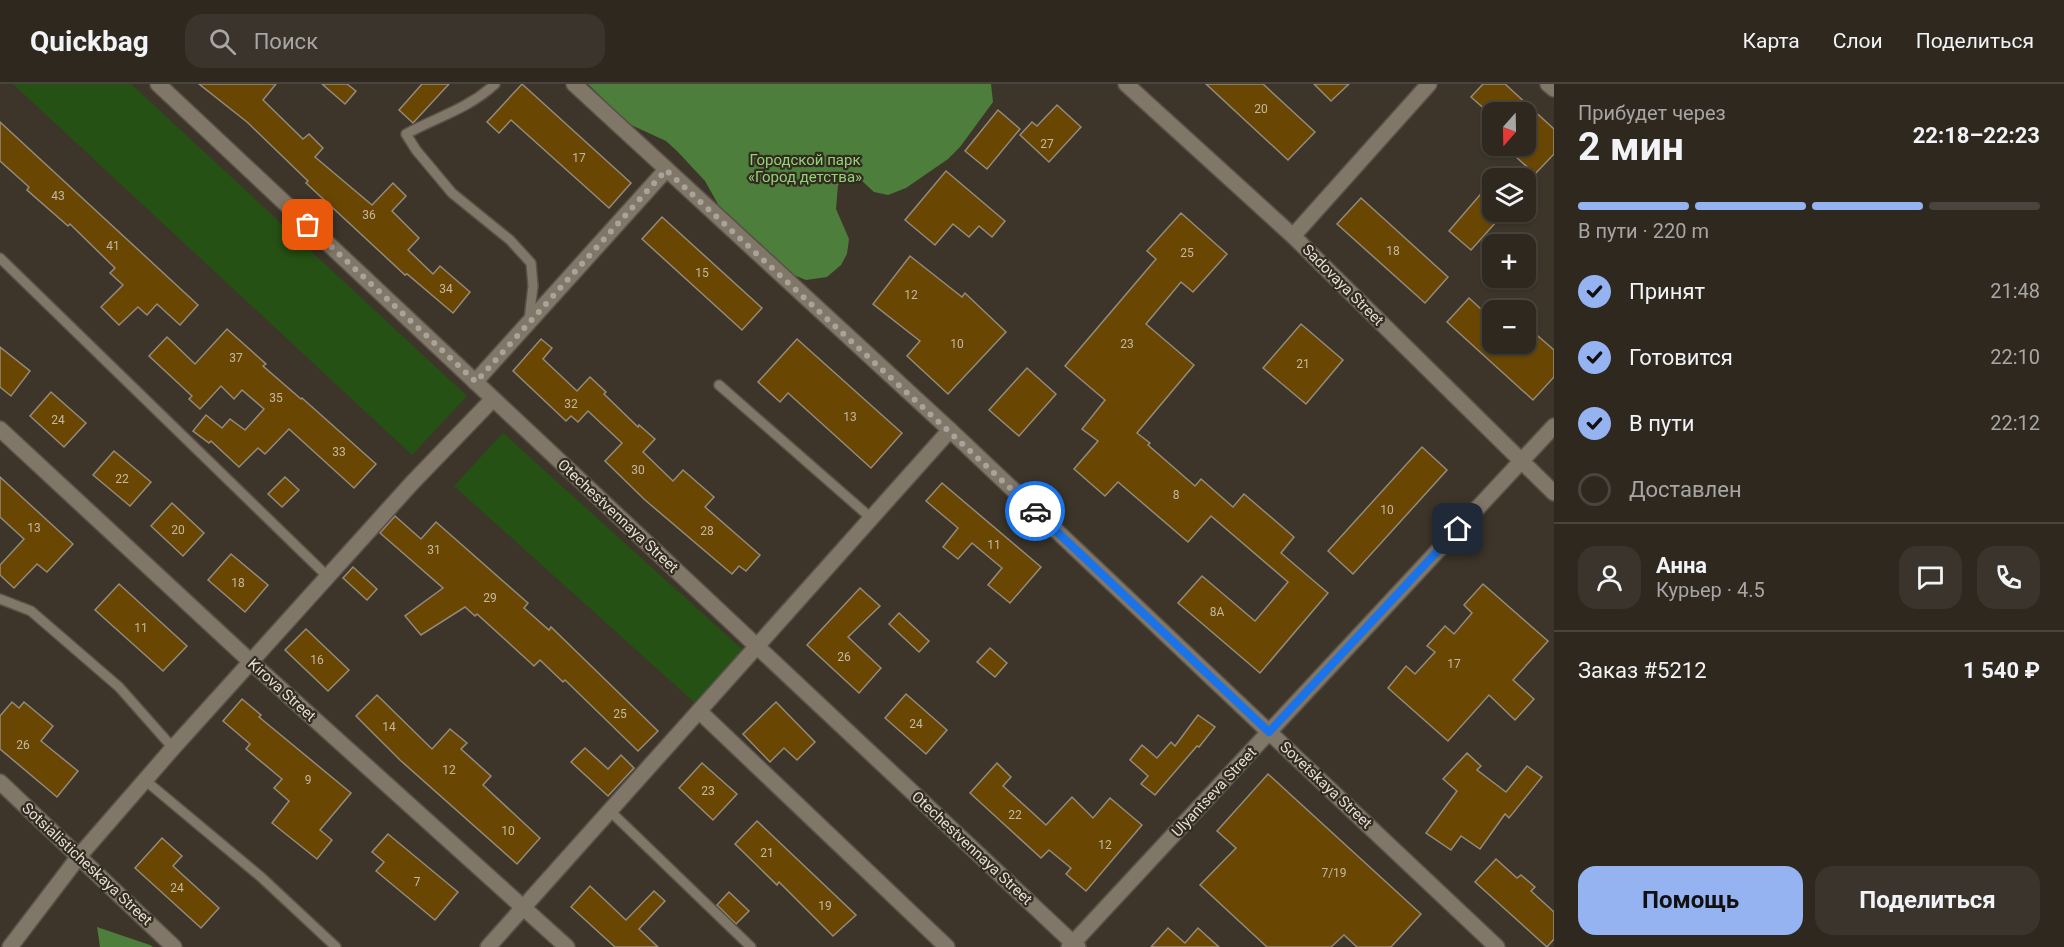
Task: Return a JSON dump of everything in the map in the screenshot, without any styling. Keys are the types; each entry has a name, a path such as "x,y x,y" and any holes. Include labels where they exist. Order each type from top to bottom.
{"street":[{"name":"Otechestvennaya Street","path":"158,84 1074,946"},
{"name":"Sovetskaya Street","path":"574,84 950,430 1497,947"},
{"name":"Sadovaya Street","path":"1126,84 1293,236 1554,493"},
{"path":"1293,236 1429,84"},
{"path":"1548,84 1554,89"},
{"path":"476,382 666,170"},
{"path":"10,947 80,855 172,748 412,483 493,399"},
{"name":"Ulyantseva Street","path":"1074,946 1269,732 1554,426"},
{"name":"Kirova Street","path":"0,429 251,662 567,947"},
{"path":"488,947 950,430"},
{"path":"699,711 947,947"},
{"name":"Sotsialisticheskaya Street","path":"0,782 80,855 174,947"}],"lane":[{"path":"495,84 479,99 431,120 406,135 452,193 510,240 531,263 534,286 529,322"},
{"path":"0,258 327,576"},
{"path":"719,385 872,518"},
{"path":"0,599 31,610 119,687 172,748"},
{"path":"146,781 261,877 336,947"},
{"path":"610,811 751,947"}],"green space":[{"path":"13,84 131,84 467,396 412,455"},
{"name":"Городской парк «Город детства»","path":"588,84 991,84 993,102 960,147 948,159 906,188 888,195 874,192 861,180 849,176 838,185 836,209 849,239 847,254 841,265 827,277 806,280 791,274 746,235 719,206 705,181 666,141 629,124"},
{"path":"503,433 743,650 695,703 454,486"},
{"path":"97,927 150,945 153,947 100,947"}],"building":[{"path":"199,84 276,84 263,100 303,139 309,134 323,148 315,157 372,205 393,183 406,196 392,211 419,238 408,250 433,274 440,266 470,292 453,313 407,274 405,275 306,183 308,181 247,122"},
{"path":"322,84 347,84 356,91 345,104"},
{"path":"422,84 449,84 413,123 399,110"},
{"path":"522,84 631,183 609,208 511,120 499,133 487,122"},
{"path":"1206,84 1263,84 1315,132 1288,160"},
{"path":"1314,84 1349,84 1331,101"},
{"path":"1483,84 1505,84 1525,102 1482,102 1482,107 1471,97"},
{"path":"1057,105 1081,127 1049,162 1020,135 1032,122 1037,126"},
{"path":"998,110 1020,129 987,169 965,151"},
{"path":"1536,112 1554,129 1554,154 1536,173 1536,168 1528,168 1515,156 1536,156"},
{"path":"0,122 198,305 180,325 157,304 147,315 138,307 119,325 101,307 123,285 110,273 115,268 70,224 68,226 27,190 29,187 0,161"},
{"path":"946,171 1005,221 992,237 979,226 969,237 953,224 935,245 905,220"},
{"path":"1482,192 1482,222 1496,222 1485,234 1482,234 1482,238 1471,250 1449,231"},
{"path":"1361,198 1448,277 1425,303 1337,224"},
{"path":"1181,213 1227,254 1193,292 1181,282 1146,324 1194,365 1137,433 1195,486 1201,479 1233,507 1244,494 1294,537 1281,553 1328,593 1260,673 1178,603 1202,576 1255,621 1288,582 1211,516 1188,542 1118,482 1105,496 1074,469 1098,441 1082,429 1105,400 1065,366 1156,259 1147,251"},
{"path":"662,217 762,308 742,330 642,239"},
{"path":"910,256 962,297 965,293 1006,332 948,394 907,356 920,341 873,304"},
{"path":"1469,298 1482,310 1482,354 1447,322"},
{"path":"1301,324 1343,360 1306,404 1263,368"},
{"path":"227,329 266,364 263,366 376,464 354,488 289,429 265,454 258,448 239,467 211,441 209,443 193,431 206,415 222,428 230,419 245,430 264,409 242,390 234,399 221,386 200,409 189,399 192,396 149,356 167,337 195,364"},
{"path":"1538,336 1554,350 1554,377 1533,400 1482,354 1536,354"},
{"path":"541,339 552,348 543,359 577,391 590,377 638,427 639,425 655,439 643,452 673,481 683,470 714,497 705,507 760,555 746,571 739,566 732,574 645,500 605,461 622,443 588,411 578,422 571,416 566,421 513,371"},
{"path":"797,339 902,433 871,468 788,393 780,402 758,382"},
{"path":"0,347 30,371 11,396 0,387"},
{"path":"1027,368 1056,394 1019,436 989,410"},
{"path":"51,392 86,423 64,447 30,416"},
{"path":"1422,447 1447,470 1353,574 1328,551"},
{"path":"114,451 151,482 130,506 93,475"},
{"path":"0,477 73,544 47,572 37,564 14,588 0,575 0,565 24,539 0,517"},
{"path":"285,477 299,490 282,507 268,494"},
{"path":"942,483 1041,567 1010,603 988,585 1002,568 972,543 958,559 943,547 958,528 926,501"},
{"path":"172,503 204,533 183,556 151,526"},
{"path":"395,516 421,539 436,522 528,603 524,608 549,630 551,627 658,731 638,751 565,680 563,682 540,660 534,666 477,614 475,616 465,607 421,635 405,616 443,588 380,533"},
{"path":"231,554 268,585 245,612 208,580"},
{"path":"353,567 377,589 367,600 343,578"},
{"path":"119,584 187,646 163,671 95,610"},
{"path":"1483,584 1548,641 1513,680 1534,699 1515,720 1489,695 1448,741 1388,688 1406,666 1415,674 1435,652 1427,646 1445,626 1454,634 1472,613 1464,605"},
{"path":"860,588 880,606 848,637 881,668 859,693 807,645"},
{"path":"899,613 929,641 919,652 889,624"},
{"path":"306,629 349,670 328,691 285,650"},
{"path":"990,648 1007,663 995,677 977,662"},
{"path":"906,694 947,730 926,754 885,718"},
{"path":"377,695 432,749 450,729 467,743 461,749 491,776 483,785 540,838 517,864 400,760 356,716"},
{"path":"242,699 261,715 259,717 351,793 320,830 332,840 317,859 272,823 289,801 274,788 282,779 246,749 250,744 223,721"},
{"path":"12,702 19,708 24,702 53,726 41,741 78,771 57,797 0,749 0,716"},
{"path":"776,702 815,742 797,760 784,748 770,762 743,734"},
{"path":"1198,715 1215,727 1155,795 1141,784 1148,776 1130,760 1142,745 1157,758 1171,742 1175,746"},
{"path":"585,748 608,769 621,755 634,768 608,796 571,762"},
{"path":"1467,753 1481,766 1477,770 1506,792 1527,766 1542,777 1509,818 1505,814 1480,849 1461,836 1451,850 1426,833 1457,791 1443,779"},
{"path":"702,763 737,794 713,820 679,788"},
{"path":"997,763 1011,777 1003,786 1046,825 1072,797 1093,818 1110,798 1142,825 1086,891 1066,874 1071,868 1049,850 1041,858 970,793"},
{"path":"1268,774 1421,914 1391,947 1357,947 1344,935 1331,947 1267,947 1200,885 1236,848 1217,831"},
{"path":"757,821 856,915 833,936 779,882 777,885 735,844"},
{"path":"388,834 458,892 435,920 376,871 384,862 372,852"},
{"path":"162,838 182,856 173,866 219,908 201,928 135,868"},
{"path":"1496,859 1517,878 1521,875 1535,887 1531,891 1554,912 1554,939 1547,947 1475,882"},
{"path":"590,886 626,920 654,891 665,901 639,929 658,947 615,947 571,907"},
{"path":"729,892 749,911 736,924 717,905"},
{"path":"1168,928 1185,943 1198,928 1219,947 1151,947"}],"way so far":[{"path":"308,225 476,382 666,170 1035,511"}],"route":[{"path":"1035,511 1269,732 1458,529"}]}
